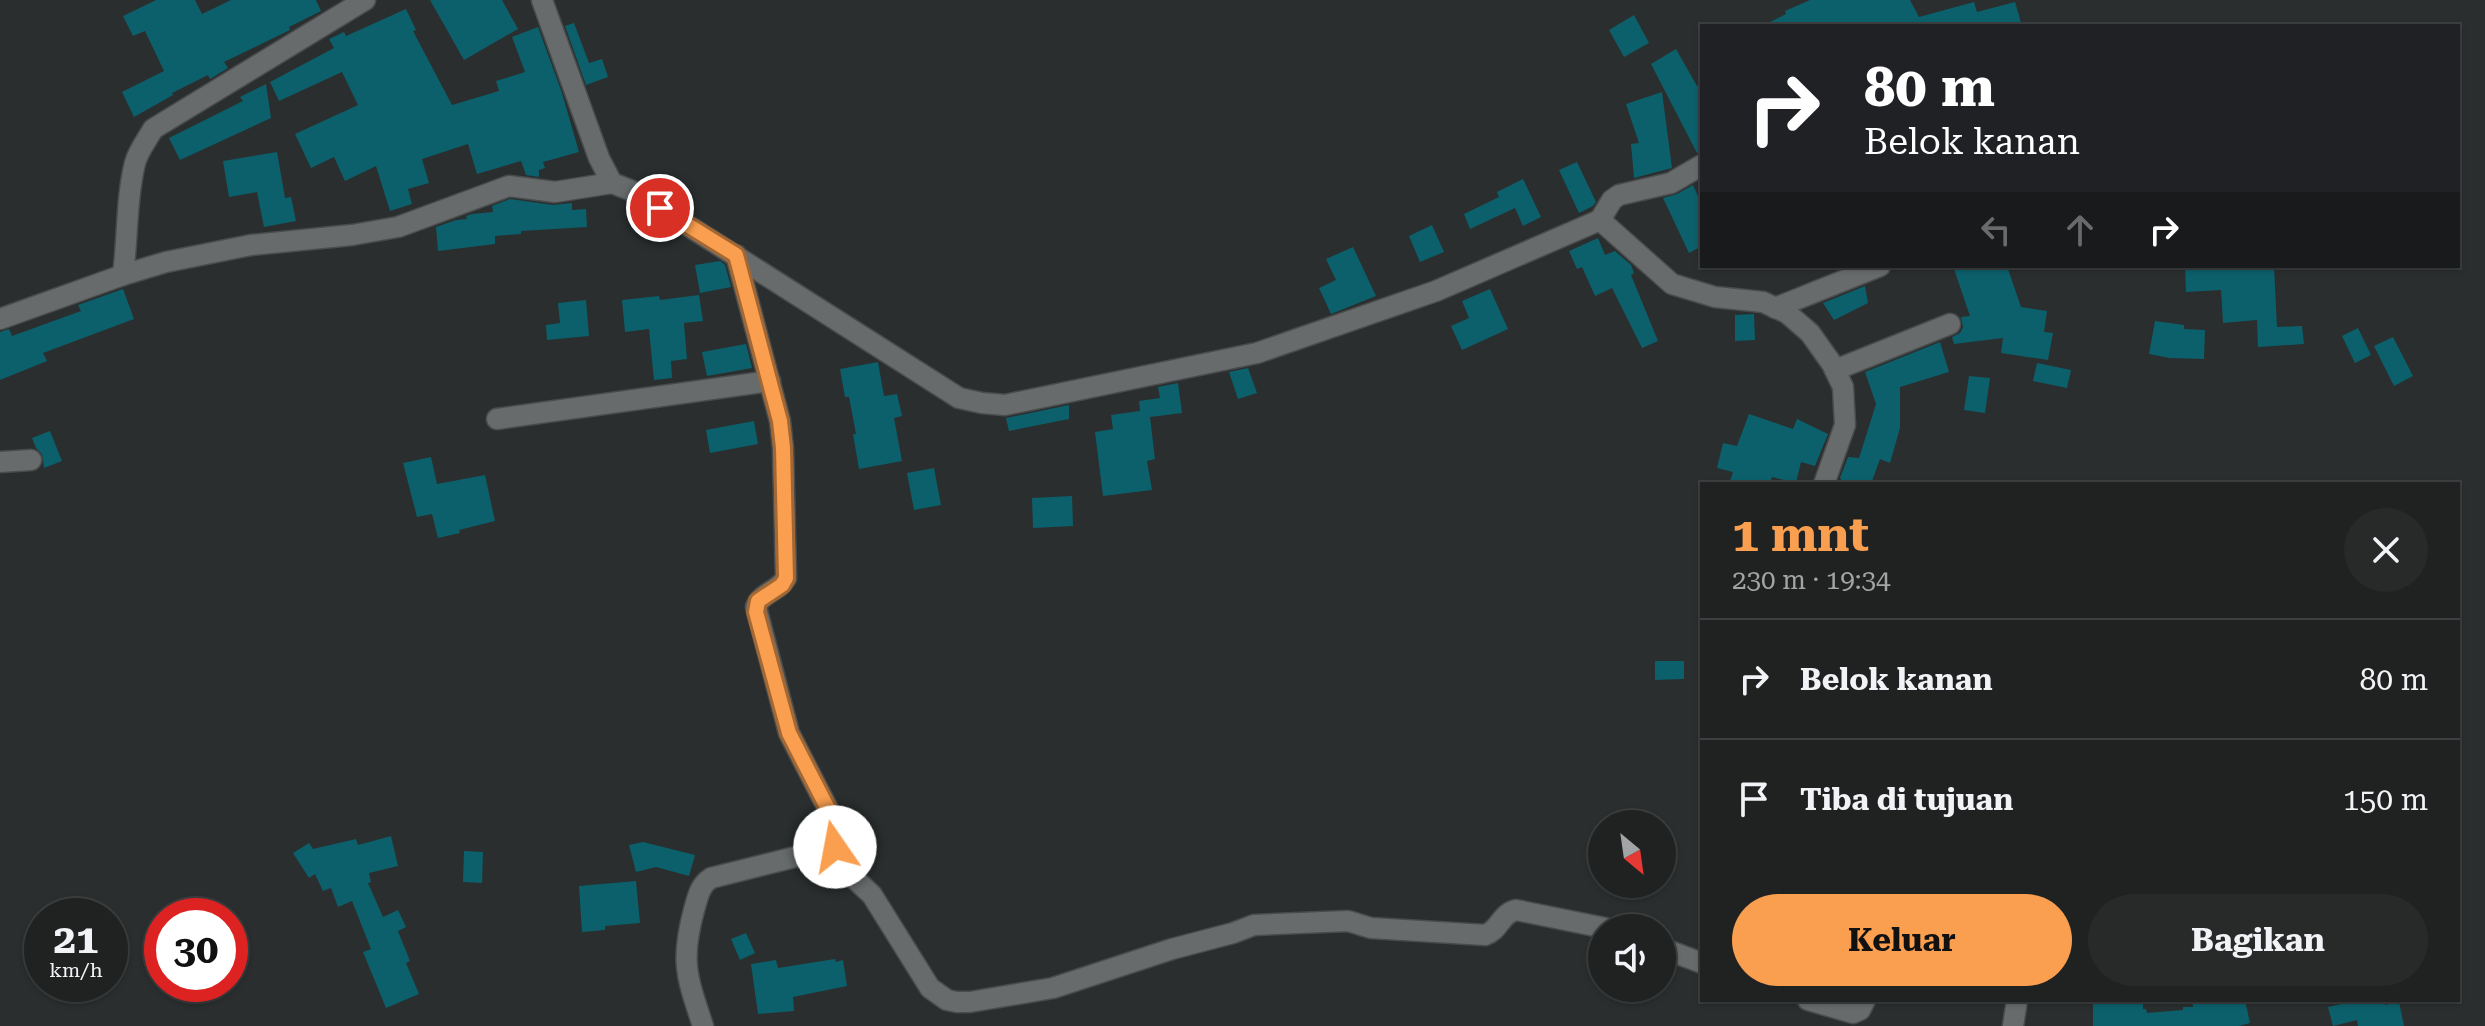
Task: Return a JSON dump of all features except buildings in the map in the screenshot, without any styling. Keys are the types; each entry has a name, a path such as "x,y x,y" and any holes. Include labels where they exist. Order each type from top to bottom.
{"street":[{"path":"123,275 136,159 153,129 365,0"},
{"path":"542,0 599,158 612,183"},
{"path":"0,319 166,262 251,245 398,227 504,187 555,192 612,183 635,192 959,398 1005,405 1257,353 1436,291 1600,220 1615,197 1671,183 1700,166"},
{"path":"1600,220 1672,284 1715,297 1763,302 1787,313 1810,333 1843,387 1845,425 1825,482"},
{"path":"736,255 780,421 783,448 786,574 782,585 758,601 756,612 789,733 827,807 833,824 835,847 847,869 872,895 937,995 957,1002 1053,988 1254,925 1348,921 1371,928 1485,935 1494,932 1507,913 1516,910 1588,925"},
{"path":"1775,308 1875,268"},
{"path":"1835,370 1950,324"},
{"path":"497,419 770,381"},
{"path":"0,462 31,460"},
{"path":"703,1026 687,977 686,961 688,933 700,889 711,878 835,847"},
{"path":"1676,953 1700,962"},
{"path":"1815,1002 1853,1013 1860,1010 1864,1002"},
{"path":"2013,1026 2017,1002"}],"route":[{"path":"660,208 736,255 780,421 783,448 786,578 782,585 758,601 756,612 789,733 827,807 833,824 835,847"}]}
